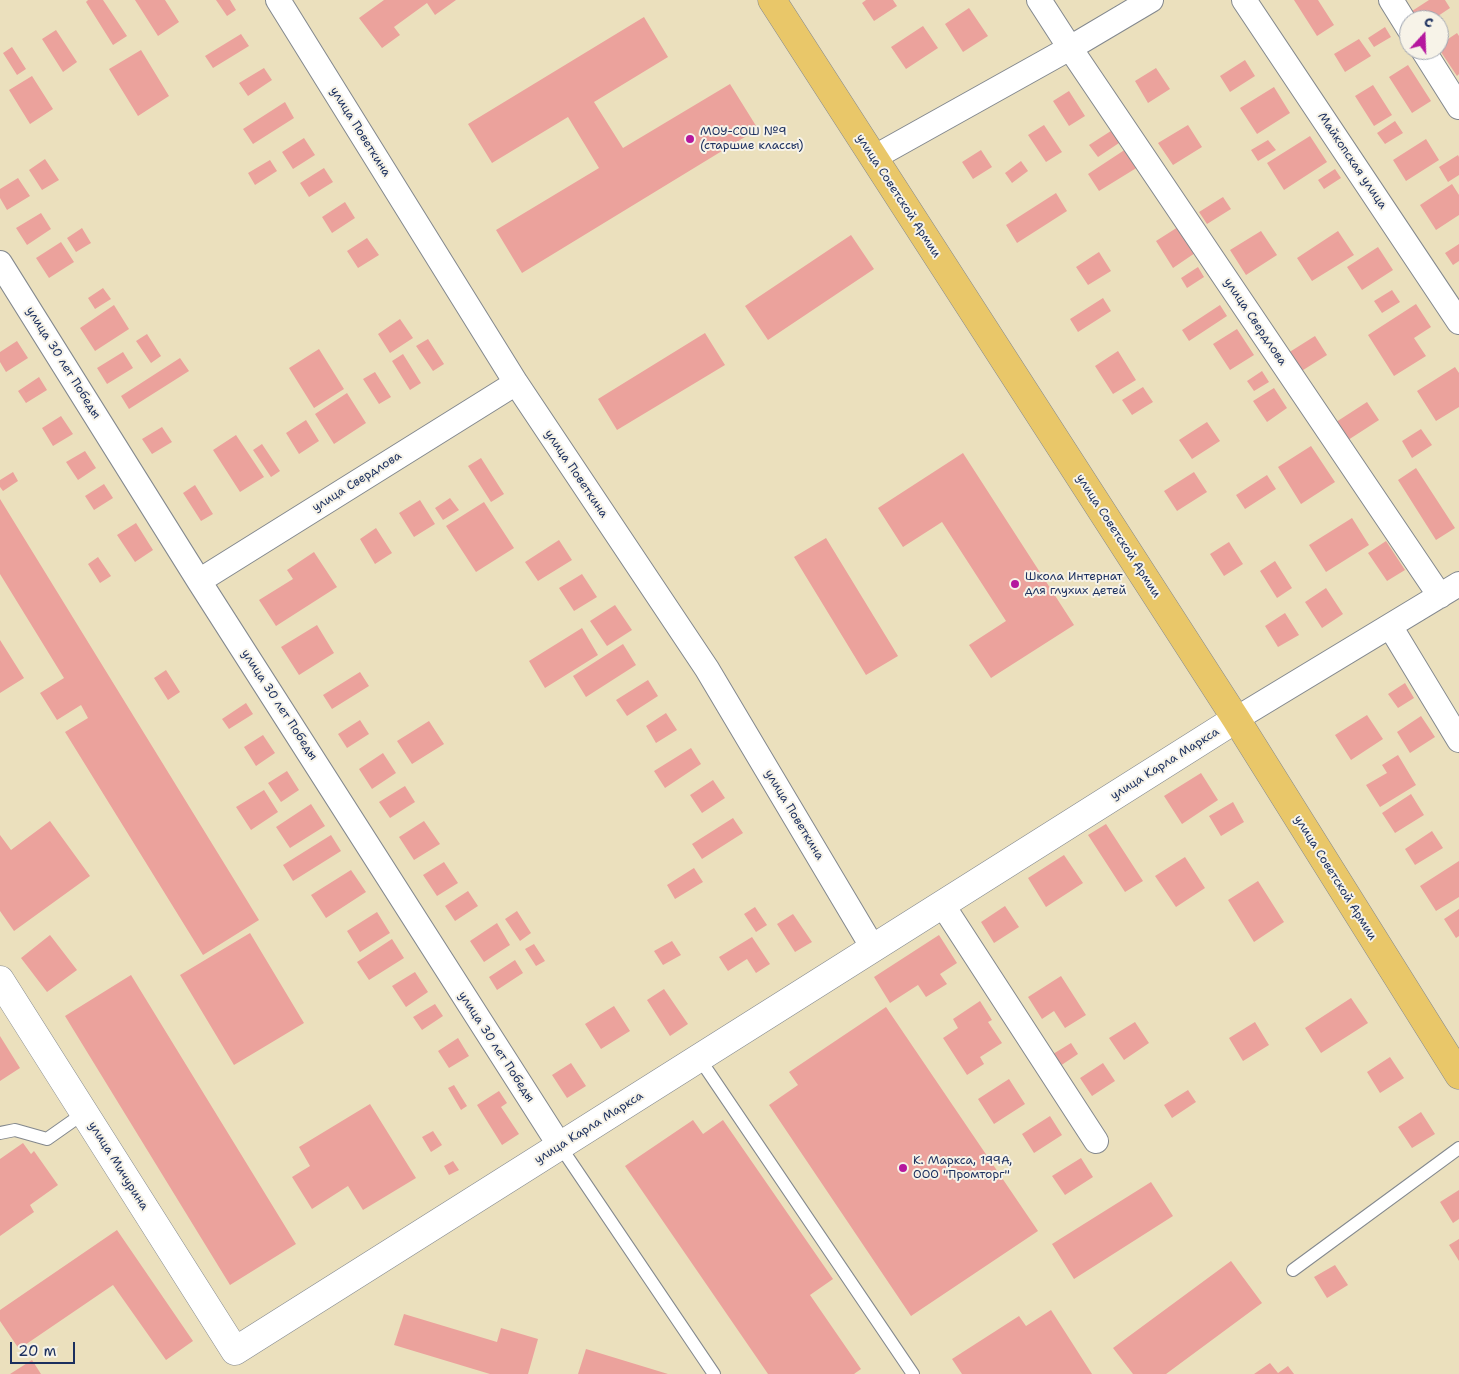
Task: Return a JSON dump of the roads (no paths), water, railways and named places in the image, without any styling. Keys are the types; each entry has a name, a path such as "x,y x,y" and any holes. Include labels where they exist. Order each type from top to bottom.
{"main road":[{"name":"улица Советской Армии","path":"772,0 1236,719 1459,1075"}],"street":[{"name":"улица Поветкина","path":"278,0 516,383 707,669 873,948"},
{"name":"улица Свердлова","path":"1039,0 1070,48 1450,590"},
{"path":"874,158 1070,48 1151,0"},
{"name":"Майкопская улица","path":"1244,0 1459,322"},
{"path":"1390,0 1399,14"},
{"path":"1429,60 1459,107"},
{"name":"улица 30 лет Победы","path":"0,263 199,581 560,1146"},
{"name":"улица Свердлова","path":"199,581 516,383"},
{"name":"улица Карла Маркса","path":"235,1351 1236,719 1450,590"},
{"path":"1390,626 1459,740"},
{"path":"942,904 1096,1141"},
{"name":"улица Мичурина","path":"0,980 235,1351"}],"lane":[{"path":"699,1058 913,1374"},
{"path":"0,1133 15,1130 47,1139 84,1113"},
{"path":"560,1146 714,1374"},
{"path":"1293,1270 1459,1148"}],"place":[{"name":"МОУ-СОШ №9 (старшие классы)","path":"690,139"},
{"name":"Школа Интернат для глухих детей","path":"1015,584"},
{"name":"К. Маркса, 199А, ООО \"Промторг\"","path":"903,1168"}]}
